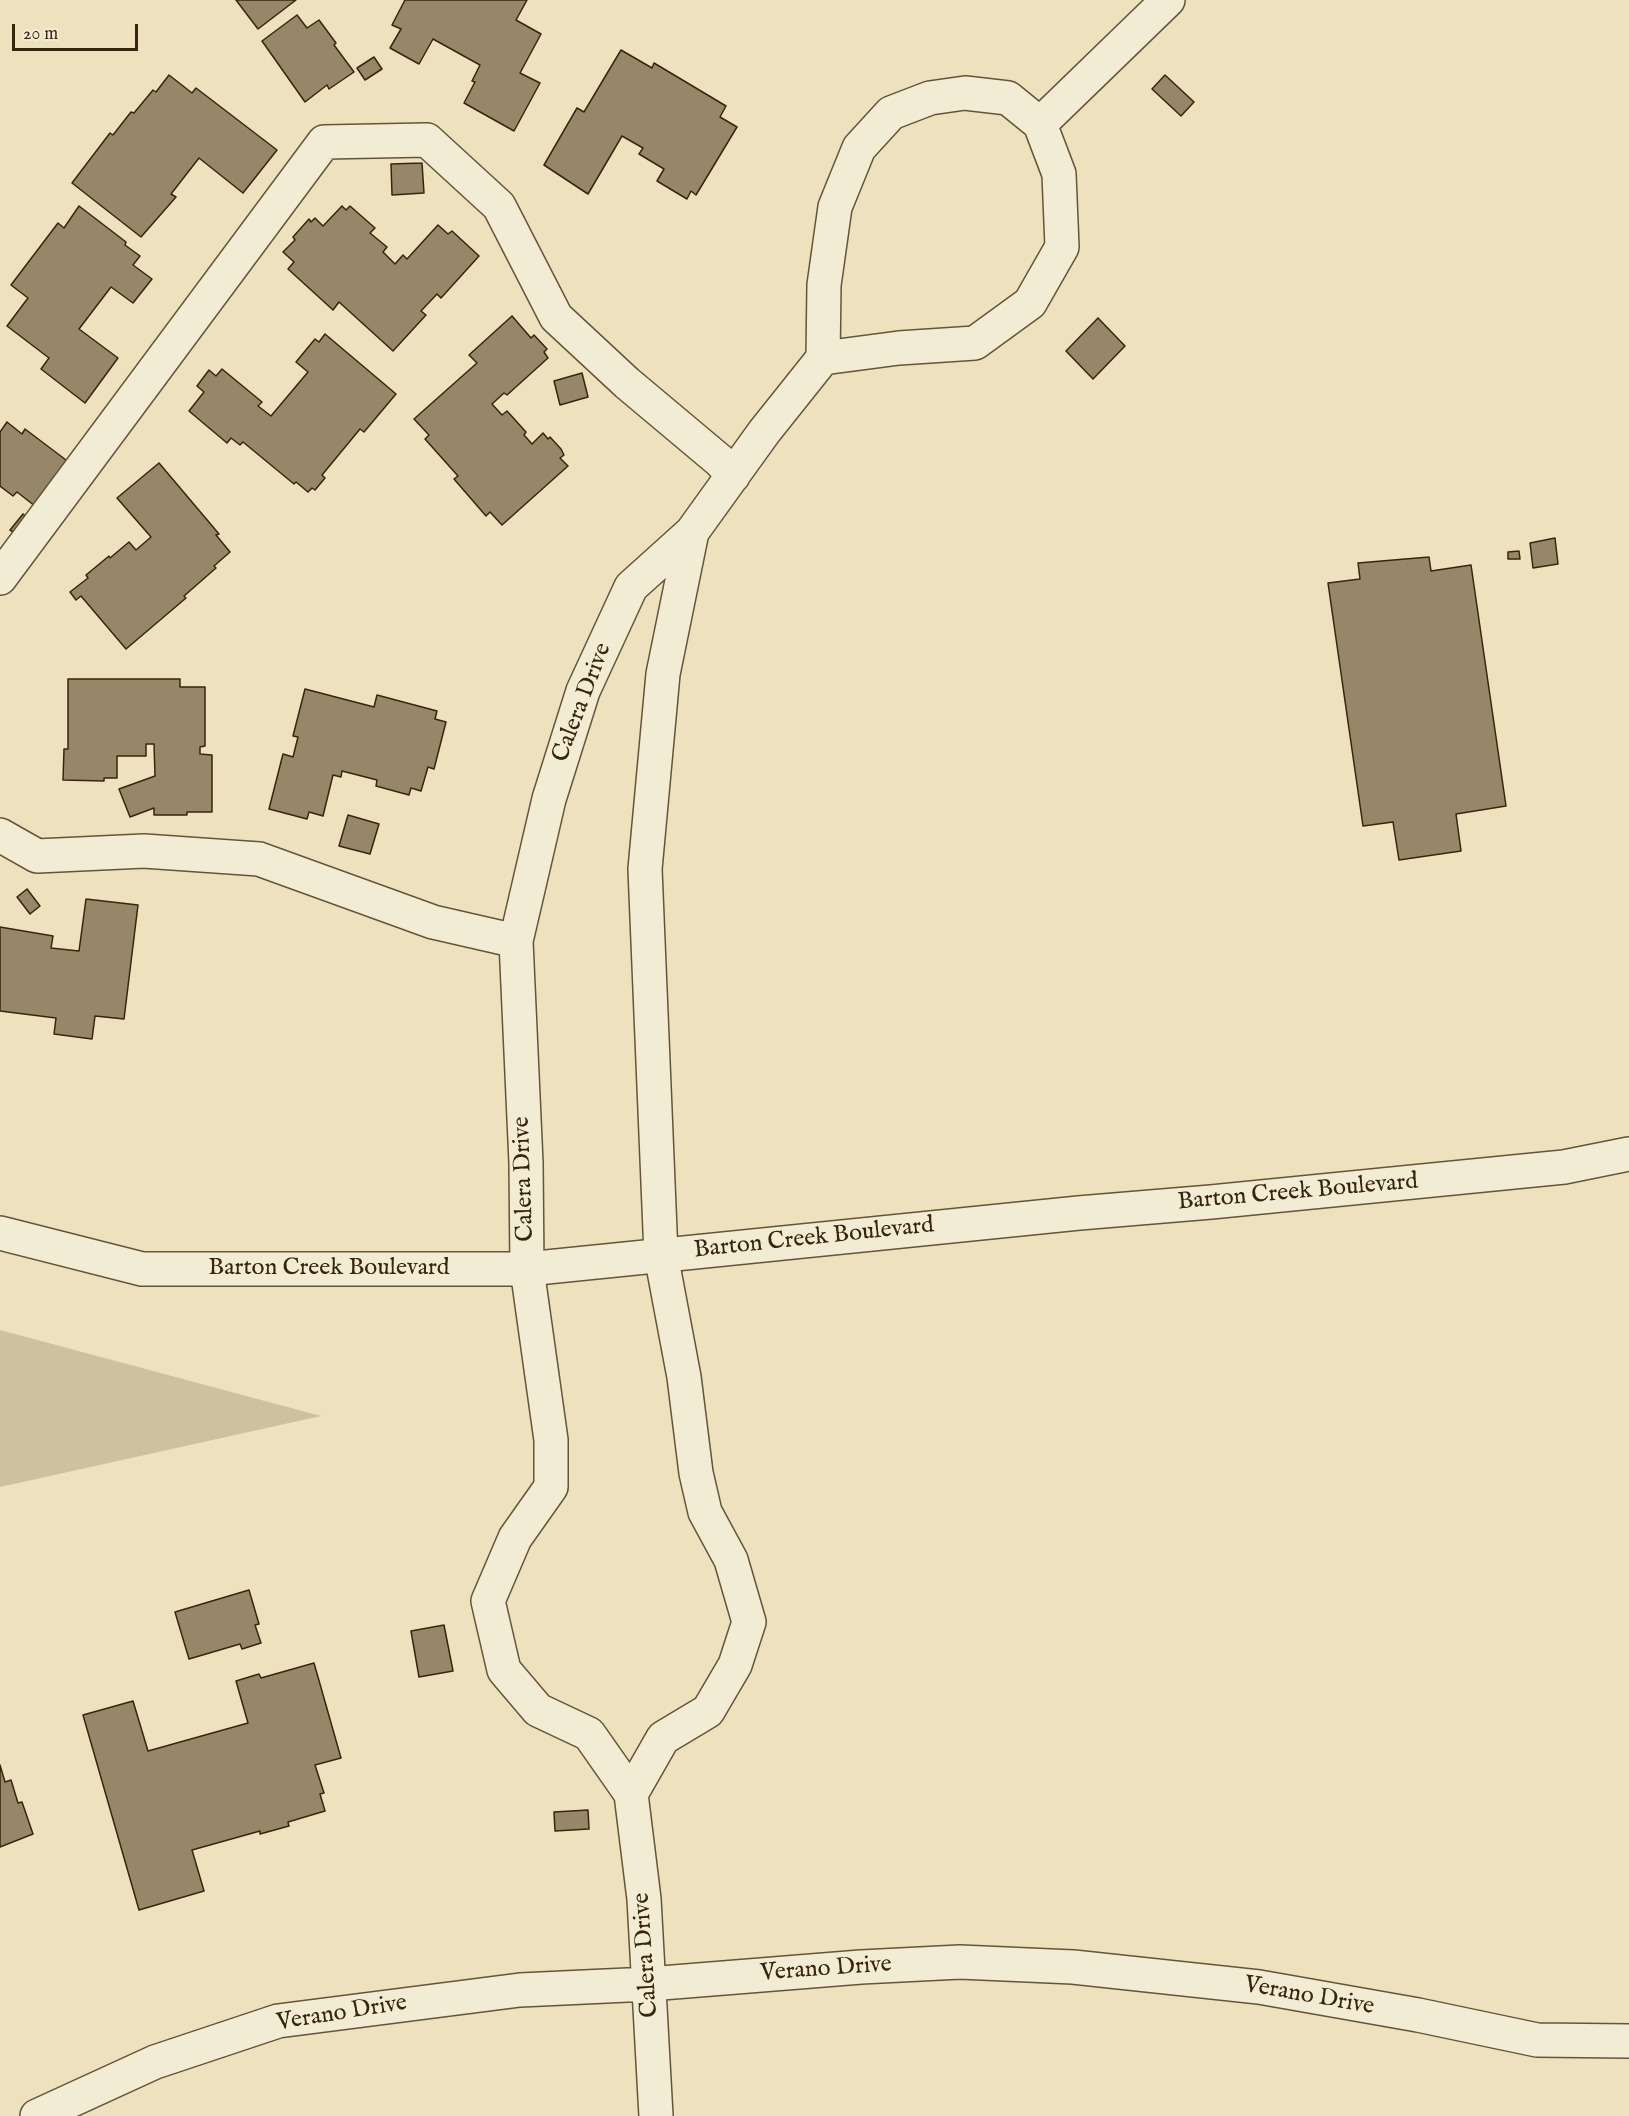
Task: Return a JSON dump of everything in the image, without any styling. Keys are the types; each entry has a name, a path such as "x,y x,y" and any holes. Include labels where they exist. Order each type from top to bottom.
{"street":[{"path":"1040,124 1168,0"},
{"path":"965,93 1008,98 1040,124 1059,174 1062,247 1030,303 975,344 899,348 823,358 824,285 835,207 859,148 891,113 930,98 965,93"},
{"path":"0,578 324,142 427,140 499,206 556,317 733,476"},
{"name":"Calera Drive","path":"656,2116 644,1899 631,1794 589,1734 538,1710 504,1670 488,1601 515,1538 551,1487 551,1440 527,1269 526,1163 516,941 549,799 583,691 631,587 692,532 764,432 823,358"},
{"name":"Calera Drive","path":"631,1794 663,1738 708,1711 735,1665 749,1622 731,1560 705,1512 696,1473 684,1377 661,1255 645,870 663,674 692,532"},
{"path":"0,835 37,856 144,851 258,859 433,922 516,941"},
{"name":"Barton Creek Boulevard","path":"0,1233 142,1269 527,1269 1564,1167 1629,1154"},
{"name":"Verano Drive","path":"37,2116 155,2062 278,2021 520,1990 649,1984 861,1967 960,1962 1073,1967 1259,1987 1536,2040 1629,2041"}],"shaded area":[{"path":"0,1330 321,1416 0,1487"}],"building":[{"path":"236,0 296,0 258,29"},
{"path":"405,0 527,0 516,20 541,34 520,73 540,83 514,131 464,103 475,82 472,81 480,65 433,39 419,64 390,48 401,29 392,25"},
{"path":"297,15 307,28 319,20 354,72 329,89 327,85 305,102 262,41"},
{"path":"621,50 652,68 654,63 726,106 720,117 737,127 696,195 691,191 687,199 657,181 664,169 639,154 643,148 622,136 588,194 544,165 577,108 584,112"},
{"path":"374,57 382,69 365,80 357,68"},
{"path":"169,75 192,93 196,88 277,150 243,193 199,158 171,194 176,197 141,237 72,183 110,133 113,135 131,112 134,113 153,90 156,92"},
{"path":"1165,75 1194,102 1181,116 1152,89"},
{"path":"422,163 424,193 392,195 391,164"},
{"path":"79,206 126,242 125,245 140,256 133,265 152,279 133,303 111,287 79,329 118,358 85,403 41,369 49,358 7,326 28,298 11,285 58,223 64,228"},
{"path":"342,206 346,210 350,206 375,228 370,233 387,247 383,252 395,264 403,255 407,259 438,225 448,234 452,231 479,256 441,298 437,294 421,311 426,315 393,351 339,302 333,310 288,269 294,262 283,252 295,240 293,237 309,219 311,222 315,218 323,226"},
{"path":"512,316 531,338 534,335 547,349 544,352 548,358 507,395 504,393 492,404 502,415 507,411 526,432 524,435 532,444 543,433 548,439 550,437 561,449 564,455 560,458 568,466 502,525 490,512 486,516 454,479 458,476 425,439 429,435 414,419 477,363 469,355"},
{"path":"1098,318 1125,346 1093,379 1066,351"},
{"path":"325,334 396,394 364,432 360,429 322,475 325,478 315,490 312,488 308,492 296,482 294,484 243,442 240,445 231,438 227,443 189,411 204,392 197,386 209,370 216,376 222,369 262,402 258,406 271,416 308,372 296,362 315,339 319,342"},
{"path":"582,373 588,397 560,405 554,381"},
{"path":"7,422 22,434 25,429 70,463 40,510 17,492 13,496 0,486 0,432"},
{"path":"159,463 219,534 216,535 230,552 214,566 216,568 184,596 186,598 126,649 81,596 76,600 70,592 88,578 86,575 129,542 136,550 151,537 117,498"},
{"path":"23,514 33,522 21,537 10,530"},
{"path":"1555,538 1558,564 1533,568 1530,543"},
{"path":"1519,551 1520,559 1508,559 1508,552"},
{"path":"1429,557 1431,571 1471,565 1506,806 1456,814 1461,851 1399,860 1393,822 1363,826 1328,583 1360,579 1358,563"},
{"path":"68,679 180,679 180,687 205,687 205,746 200,747 200,754 212,755 212,812 154,815 154,808 130,817 119,789 155,776 154,744 146,744 146,756 117,756 117,778 104,778 104,781 63,780 64,749 68,749"},
{"path":"305,689 374,707 377,695 437,711 435,719 446,722 434,769 428,767 421,791 411,788 409,795 376,786 377,780 342,771 341,777 333,775 323,816 309,812 307,819 269,809 283,754 293,757 298,737 293,736"},
{"path":"348,815 379,824 370,854 339,846"},
{"path":"27,889 40,906 30,914 17,897"},
{"path":"86,899 138,905 124,1019 95,1016 92,1039 54,1034 56,1018 0,1011 0,927 53,936 51,948 79,951"},
{"path":"249,1590 259,1624 255,1625 261,1643 242,1649 240,1644 189,1659 175,1612"},
{"path":"444,1625 453,1671 419,1677 411,1631"},
{"path":"314,1663 341,1758 315,1765 324,1793 320,1794 325,1811 288,1822 289,1826 260,1834 260,1831 192,1850 204,1891 139,1910 83,1715 133,1701 148,1751 248,1723 236,1681 259,1674 261,1678"},
{"path":"0,1765 5,1782 11,1780 18,1803 22,1802 33,1834 0,1847"},
{"path":"588,1810 589,1829 555,1831 554,1812"}]}
